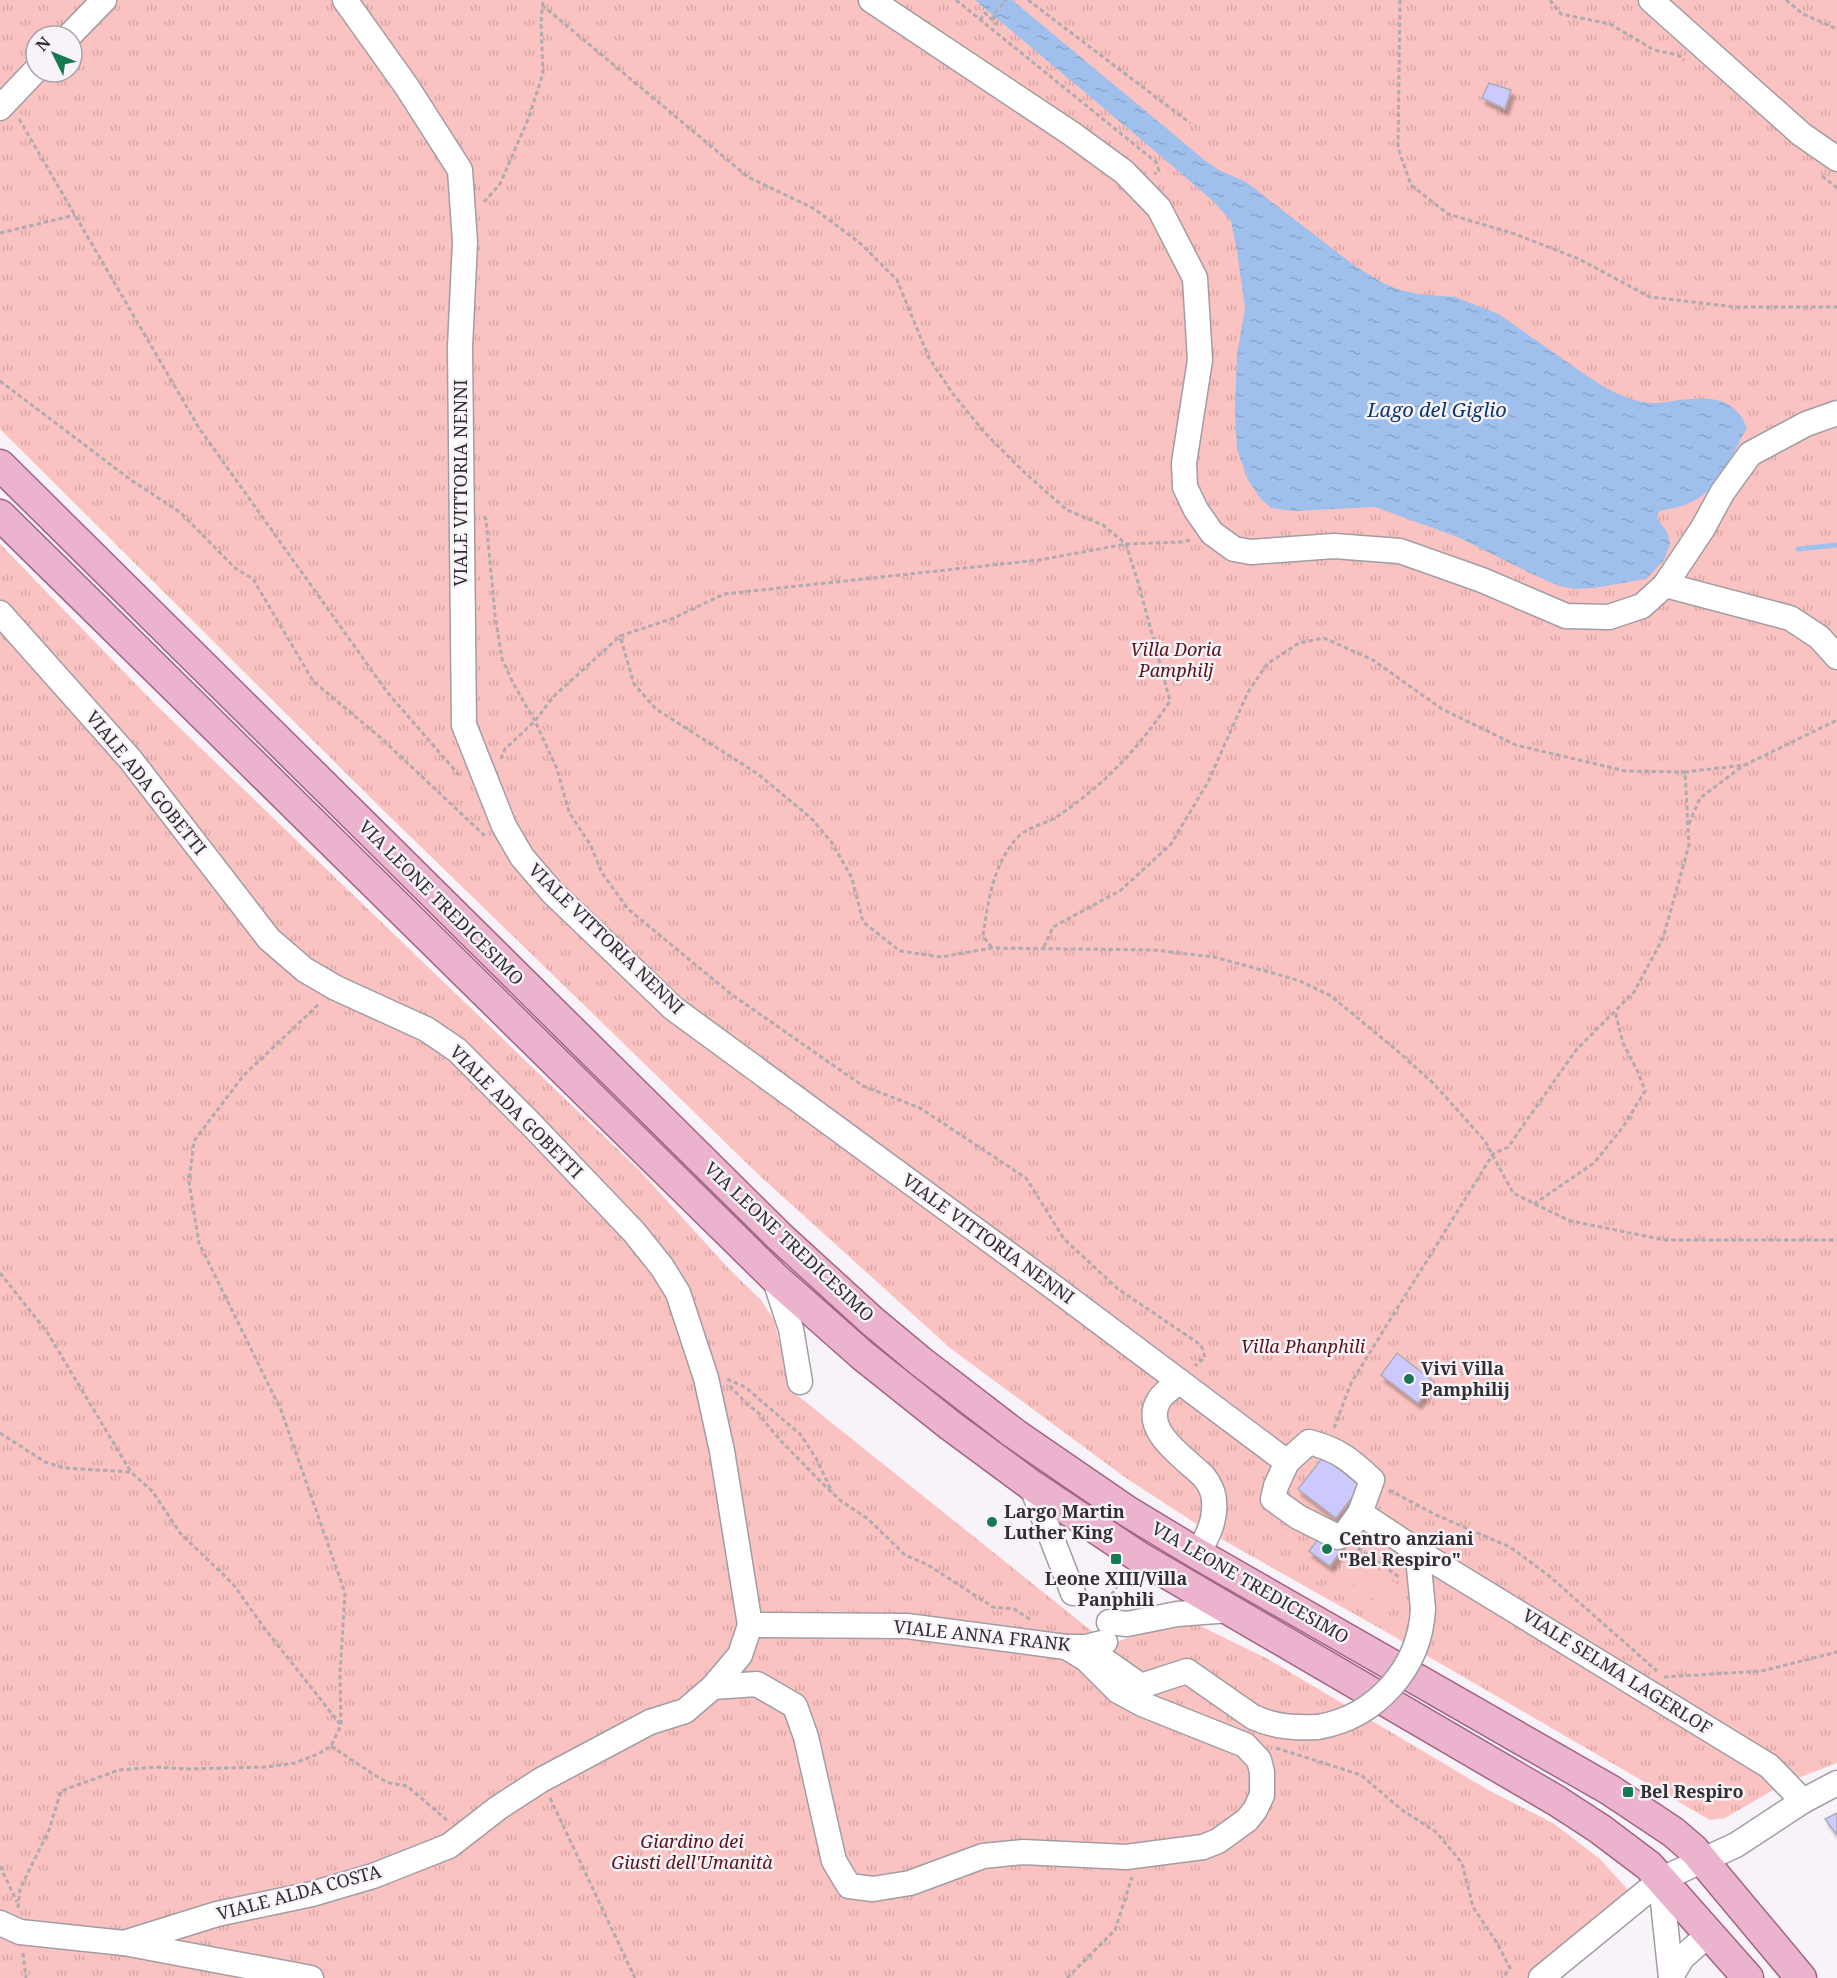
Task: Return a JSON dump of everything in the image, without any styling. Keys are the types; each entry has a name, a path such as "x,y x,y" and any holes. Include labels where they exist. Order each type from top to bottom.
{"main road":[{"name":"VIA LEONE TREDICESIMO","path":"0,465 822,1277 945,1382 1094,1490 1198,1554 1610,1790 1673,1832 1703,1860 1801,1978"},
{"name":"VIA LEONE TREDICESIMO","path":"0,515 774,1277 879,1369 1031,1485 1139,1557 1579,1815 1635,1855 1662,1879 1748,1978"}],"street":[{"path":"81,24 104,0"},
{"name":"VIALE VITTORIA NENNI","path":"345,0 407,87 460,170 465,242 460,347 464,725 477,783 522,857 552,892 673,1008 1287,1462"},
{"path":"872,0 1072,134 1132,180 1159,208 1195,278 1200,360 1184,463 1185,487 1196,510 1212,533 1234,549 1251,552 1334,546 1400,550 1482,580 1566,616 1609,617 1642,606 1665,585 1703,528 1722,493 1750,454 1806,424 1837,413"},
{"path":"1651,0 1801,134 1828,167"},
{"path":"3,103 24,82"},
{"path":"1665,585 1790,618 1819,637 1837,657"},
{"name":"VIALE ADA GOBETTI","path":"0,613 129,759 269,939 305,970 336,988 426,1029 458,1050 634,1232 672,1281 694,1338 709,1388 722,1451 750,1625"},
{"path":"774,1277 790,1329 800,1382"},
{"path":"1179,1381 1159,1400 1155,1416 1160,1433 1167,1444 1204,1477 1215,1502 1209,1532 1198,1554"},
{"path":"1309,1442 1327,1446 1351,1460 1372,1480 1360,1513 1345,1534 1338,1537 1298,1517 1273,1499 1287,1462 1309,1442"},
{"path":"1031,1485 1072,1593"},
{"path":"1091,1639 1141,1686 1187,1671 1253,1717 1266,1722 1295,1728 1341,1722 1356,1715 1388,1691 1402,1674 1414,1652 1421,1631 1423,1609 1419,1567 1422,1554 1360,1513"},
{"name":"VIALE SELMA LAGERLOF","path":"1422,1554 1769,1766 1803,1801"},
{"path":"1091,1639 1122,1625 1189,1612 1230,1610"},
{"name":"VIALE ANNA FRANK","path":"750,1625 907,1626 1091,1639"},
{"name":"VIALE ALDA COSTA","path":"124,1943 217,1914 312,1894 373,1876 449,1846 498,1808 541,1780 650,1722 685,1711 713,1687 740,1655 750,1625"},
{"path":"713,1687 756,1684 795,1706 806,1737 834,1861 849,1886 873,1889 910,1883 983,1856 1023,1852 1126,1857 1203,1847 1218,1841 1247,1820 1262,1795 1262,1772 1259,1760 1245,1745 1142,1704 1118,1691 1086,1659 1091,1639"},
{"path":"1541,1978 1662,1879 1736,1845 1803,1801 1837,1783"},
{"path":"1662,1879 1671,1977"},
{"path":"10,1927 124,1943 310,1978"},
{"path":"1671,1977 1682,1958 1710,1933"}],"path":[{"path":"464,226 500,184 529,117 543,73 543,0"},
{"path":"956,0 1156,162 1159,171 1155,175 1142,167 1132,180"},
{"path":"980,20 985,13 998,24 993,15 1006,0"},
{"path":"1028,0 1191,123"},
{"path":"1400,0 1398,148 1411,184 1448,214 1515,234 1579,259 1650,297 1736,307 1837,308"},
{"path":"1550,0 1561,14 1610,24 1654,50 1678,55 1687,62"},
{"path":"1786,0 1803,14 1837,29"},
{"path":"542,6 748,177 813,208 860,243 897,280 929,358 952,394 985,433 1067,510 1103,525 1126,544 1170,701 1151,731 1131,756 1083,798 1056,817 1018,836 994,879 983,936 992,948"},
{"path":"3,103 75,215 199,428 387,692 477,783 505,749 535,721 553,697 620,636 674,618 724,594 1039,560 1126,544 1182,542 1212,533"},
{"path":"1828,167 1837,188"},
{"path":"0,233 75,215"},
{"path":"0,381 131,480 181,513 235,568 253,579 313,681 382,739 492,841"},
{"path":"481,510 486,520 495,615 502,659 557,769 569,812 591,846 602,873 628,909 731,994 863,1086 920,1108 1026,1178 1064,1239 1118,1289 1201,1346 1205,1357 1179,1381"},
{"path":"620,636 634,684 656,709 758,774 812,819 832,843 852,878 863,922 900,951 941,957 992,948 1154,950 1214,957 1300,981 1331,996 1434,1084 1485,1141 1513,1193 1534,1204 1571,1221 1665,1240 1837,1239"},
{"path":"1043,948 1053,927 1121,890 1171,844 1208,782 1248,692 1267,664 1299,643 1324,638 1373,660 1442,709 1516,745 1625,771 1685,772 1745,765"},
{"path":"1688,825 1700,798 1745,765 1837,720"},
{"path":"1327,1446 1351,1383 1493,1154 1509,1147 1576,1050 1634,992 1663,938 1689,845 1685,772"},
{"path":"0,1866 18,1904 20,1889 49,1830 61,1791 119,1770 156,1767 266,1767 295,1763 318,1755 331,1746 341,1725 340,1674 345,1593 281,1410 200,1243 189,1182 194,1141 243,1076 336,988"},
{"path":"1534,1204 1594,1163 1623,1127 1645,1091 1623,1043 1615,1011"},
{"path":"0,1273 47,1332 131,1472 153,1492 180,1533 232,1584 341,1725"},
{"path":"833,1494 817,1460 801,1435 745,1387 723,1377 833,1494 868,1519 905,1556 928,1565 993,1607 1014,1609 1032,1621"},
{"path":"0,1433 45,1462 64,1468 131,1472"},
{"path":"1372,1480 1436,1515 1510,1547 1548,1575 1664,1677"},
{"path":"1338,1537 1396,1574 1423,1609"},
{"path":"1091,1639 1106,1600 1139,1557"},
{"path":"1626,1677 1762,1671 1837,1652"},
{"path":"331,1746 379,1778 407,1786 465,1834"},
{"path":"1271,1747 1361,1775 1401,1810 1436,1832 1462,1863 1473,1907 1497,1943 1510,1968 1502,1978"},
{"path":"541,1780 635,1978"},
{"path":"1067,1978 1115,1930 1138,1855"}],"green space":[{"name":"Villa Doria Pamphilj","path":"0,0 1837,0 1837,1763 1785,1783 1725,1818 1710,1820 1209,1532 1126,1478 950,1348 759,1175 379,806 0,429"},
{"name":"Giardino dei Giusti dell'Umanità","path":"0,544 157,706 640,1171 729,1269 761,1300 774,1320 787,1387 1109,1645 1148,1630 1179,1625 1200,1626 1268,1659 1490,1791 1553,1823 1600,1859 1629,1891 1527,1978 0,1978"},
{"path":"1353,1552 1406,1591 1390,1612 1338,1572"}],"water":[{"name":"Lago del Giglio","path":"975,0 1012,0 1207,162 1246,182 1355,266 1383,283 1418,294 1455,297 1499,314 1589,377 1623,396 1652,403 1716,400 1734,408 1747,428 1716,482 1698,499 1659,511 1657,518 1667,532 1670,543 1664,560 1646,579 1575,589 1559,586 1534,575 1460,538 1375,507 1294,511 1271,508 1260,498 1248,480 1237,449 1235,411 1237,355 1245,308 1231,221 1213,201 1169,163"}],"building":[{"path":"1489,83 1511,90 1505,109 1482,98"},
{"path":"1397,1353 1434,1382 1418,1403 1381,1375"},
{"path":"1323,1457 1361,1486 1336,1518 1298,1489"},
{"name":"Centro anziani \"Bel Respiro\"","path":"1324,1532 1344,1547 1330,1566 1309,1551"},
{"path":"1837,1813 1837,1835 1825,1819"}],"waterway":[{"path":"1798,549 1837,545"}],"place":[{"name":"Vivi Villa Pamphilij","path":"1409,1379"},
{"name":"Largo Martin Luther King","path":"992,1522"},
{"name":"Centro anziani \"Bel Respiro\"","path":"1327,1549"},
{"name":"Leone XIII/Villa Panphili","path":"1116,1559"},
{"name":"Bel Respiro","path":"1628,1792"}],"park label":[{"name":"Villa Phanphili","path":"1303,1347"}]}
